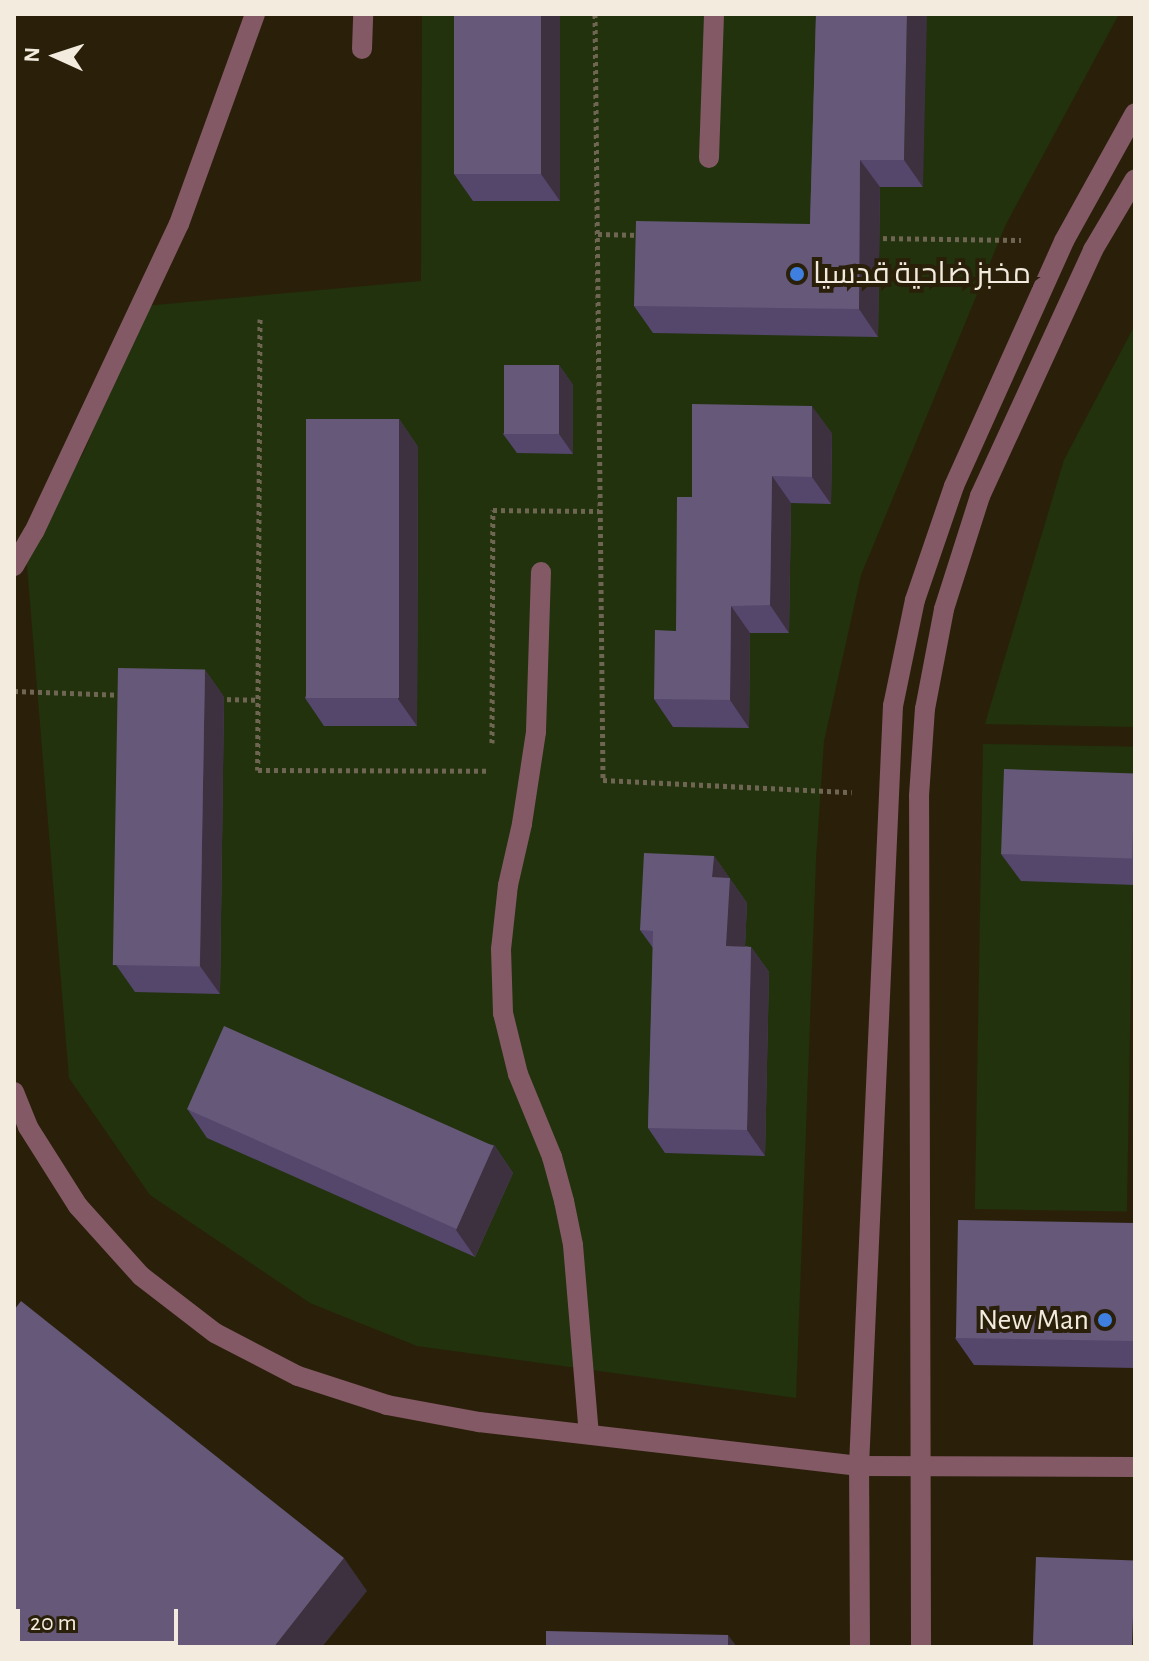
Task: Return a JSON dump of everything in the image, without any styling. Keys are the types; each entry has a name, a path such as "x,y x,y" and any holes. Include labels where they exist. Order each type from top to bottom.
{"street":[{"path":"14,566 34,532 179,224 255,14"},
{"path":"362,49 363,14"},
{"path":"709,158 714,14"},
{"path":"860,1647 859,1466 893,706 915,600 954,486 1064,241 1135,113"},
{"path":"921,1647 919,796 925,709 944,609 980,496 1093,250 1135,179"},
{"path":"541,572 536,732 522,824 508,885 501,949 503,1013 518,1074 552,1157 573,1245 589,1434"},
{"path":"889,794 919,796"},
{"path":"14,1092 28,1127 78,1206 141,1276 215,1333 298,1376 387,1405 479,1422 859,1466 1135,1467"}],"path":[{"path":"595,14 603,780 889,794"},
{"path":"598,234 644,235"},
{"path":"862,238 1064,241"},
{"path":"260,319 258,770 492,771 493,510 599,511"},
{"path":"14,691 136,696"},
{"path":"213,699 258,700"}],"green space":[{"path":"422,14 1119,14 1006,224 861,575 824,741 816,859 796,1398 417,1346 310,1303 150,1195 69,1078 26,553 85,450 144,306 421,281"},
{"path":"1135,325 1135,727 985,724 1064,460"},
{"path":"983,744 1135,747 1127,1212 975,1209"}],"building":[{"path":"454,14 541,14 541,174 454,174"},
{"path":"816,14 907,14 904,160 860,160 859,309 634,306 636,221 810,224"},
{"path":"504,365 559,365 559,434 504,434"},
{"path":"692,404 812,406 812,477 772,476 770,605 731,606 730,700 654,699 655,630 676,631 677,497 692,497"},
{"path":"306,419 399,419 399,698 306,698"},
{"path":"118,668 205,670 200,966 113,965"},
{"path":"1004,769 1135,774 1132,859 1001,854"},
{"path":"644,853 714,856 712,877 730,878 726,946 751,947 747,1130 648,1128 653,931 640,930"},
{"path":"224,1026 493,1146 456,1229 187,1109"},
{"path":"958,1220 1135,1223 1133,1341 956,1338"},
{"path":"21,1301 344,1558 274,1647 14,1647 14,1310"},
{"path":"1036,1557 1135,1560 1132,1647 1033,1647"},
{"path":"546,1631 728,1635 728,1647 546,1647"}],"place":[{"name":"مخبز ضاحية قدسيا","path":"797,274"},
{"name":"New Man","path":"1105,1320"}]}
